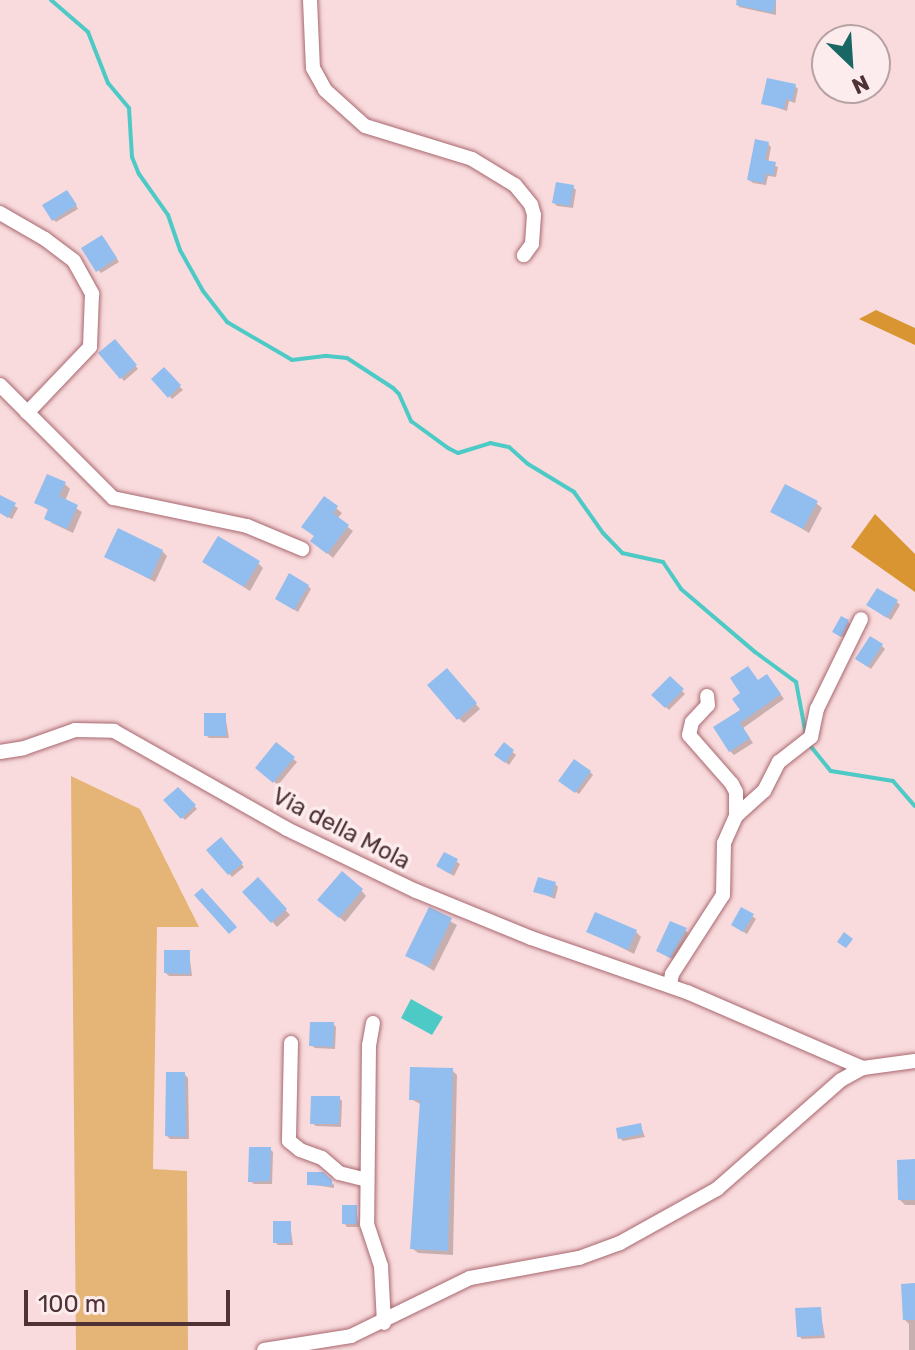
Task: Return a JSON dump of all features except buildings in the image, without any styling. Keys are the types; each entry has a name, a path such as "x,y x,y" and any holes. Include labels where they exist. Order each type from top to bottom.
{"street":[{"path":"310,0 313,68 325,90 365,126 472,159 515,185 531,205 534,215 532,244 524,255"},
{"path":"0,213 45,239 74,261 87,278 92,294 90,347 27,413"},
{"path":"0,385 115,499 247,526 302,549"},
{"path":"736,816 764,791 779,762 807,741 817,709 861,619"},
{"path":"670,985 672,974 723,895 724,843 736,816 736,792 732,784 689,735 692,722 708,705 707,696"},
{"name":"Via della Mola","path":"0,752 24,748 75,730 114,731 287,829 416,891 544,943 670,985 863,1068"},
{"path":"373,1023 369,1045 367,1224 381,1266 384,1323"},
{"path":"291,1043 289,1141 300,1150 322,1158 339,1173 367,1180"},
{"path":"264,1350 340,1339 384,1323 470,1278 579,1258 620,1243 717,1189 841,1080 863,1068 915,1061"}],"shaded area":[{"path":"876,310 915,328 915,345 859,319"},
{"path":"875,514 915,554 915,592 851,547"},
{"path":"71,776 140,809 199,927 157,927 153,1169 187,1171 188,1350 76,1350"}],"water":[{"path":"411,999 443,1017 432,1035 401,1018"}],"waterway":[{"path":"51,0 88,32 108,83 129,108 132,157 139,174 168,215 180,250 203,291 227,322 292,360 327,356 347,358 393,388 411,421 448,448 458,453 490,443 509,447 528,464 574,492 603,533 622,553 663,562 681,589 755,652 796,682 806,735"},
{"path":"808,743 831,771 893,781 915,806"}]}
